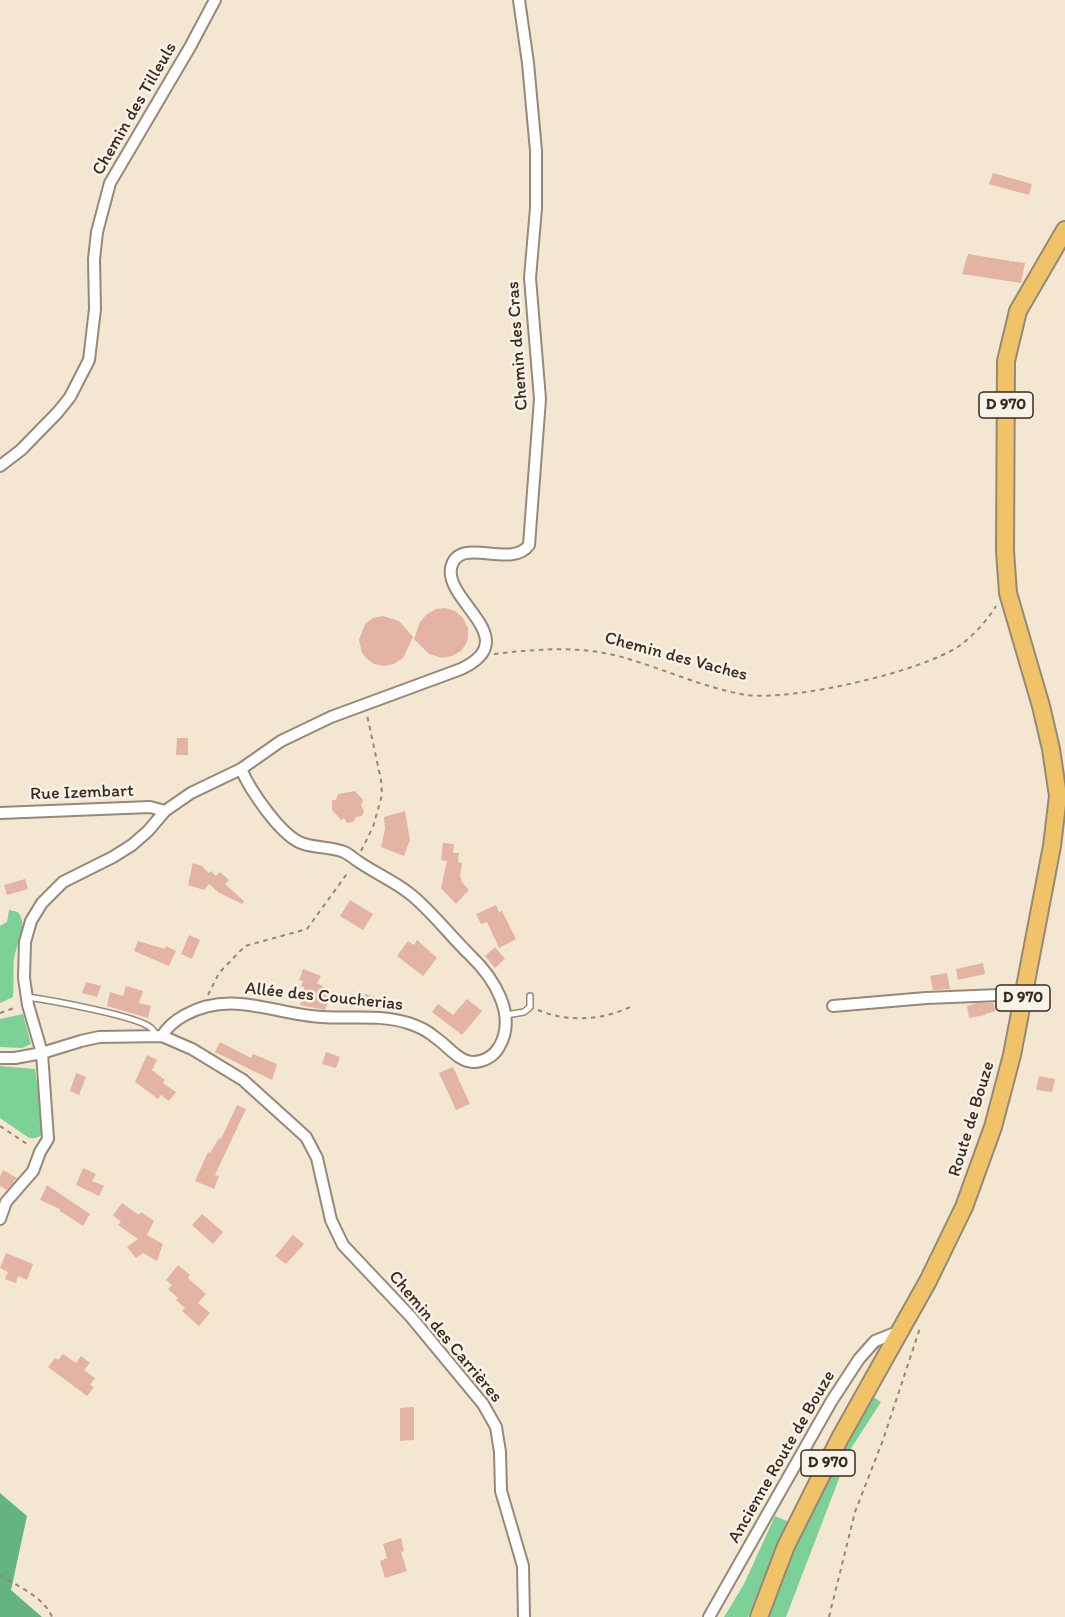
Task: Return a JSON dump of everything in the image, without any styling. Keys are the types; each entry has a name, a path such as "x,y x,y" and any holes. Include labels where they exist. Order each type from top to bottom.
{"main road":[{"name":"D 970","path":"1008,594 1005,551 1006,361 1018,311 1065,230"},
{"name":"Route de Bouze","path":"759,1617 786,1546 840,1438 928,1281 964,1207 993,1127 1012,1055 1061,799 1041,706 1008,594"}],"street":[{"name":"Chemin des Tilleuls","path":"0,466 21,450 58,412 79,381 89,360 95,309 96,241 104,200 121,161 190,47 215,0"},
{"name":"Chemin des Cras","path":"483,652 484,634 478,618 454,582 451,574 452,565 463,554 517,555 529,545 532,483 540,410 540,383 530,278 536,208 536,152 528,63 519,0"},
{"path":"0,1219 6,1202 33,1171 39,1152 48,1138 42,1053 27,1001 25,942 31,921 42,903 63,882 132,845 165,811 191,793 241,769 280,741 331,717 461,669 474,663 483,652"},
{"path":"241,769 267,812 289,836 303,844 345,852 410,894 473,958 493,985 502,1001 506,1015"},
{"name":"Rue Izembart","path":"0,813 150,807 165,811"},
{"path":"833,1006 926,998 1024,994"},
{"name":"Allée des Coucherias","path":"159,1036 180,1018 205,1006 256,1005 314,1017 374,1017 398,1020 428,1032 460,1057 474,1062 486,1059 498,1050 504,1037 506,1015"},
{"path":"0,1058 42,1053 99,1037 159,1036"},
{"name":"Chemin des Carrières","path":"159,1036 199,1053 243,1080 306,1137 320,1169 335,1231 342,1245 411,1317 483,1404 496,1427 500,1452 501,1491 523,1566 524,1617"},
{"name":"Ancienne Route de Bouze","path":"710,1617 831,1402 858,1359 884,1335 900,1331"}],"lane":[{"path":"506,1015 524,1012 530,1007 530,996"},
{"path":"27,1001 104,1011 144,1024 159,1036"}],"path":[{"name":"Chemin des Vaches","path":"483,652 491,654 558,648 604,653 666,670 729,692 766,696 789,694 841,686 906,668 949,651 973,634 1008,594"},
{"path":"205,1006 219,973 245,946 307,929 357,861 373,827 382,795 381,780 364,704"},
{"path":"0,1012 27,1001"},
{"path":"530,1007 543,1012 577,1018 612,1015 634,1005"},
{"path":"0,1126 39,1152"},
{"path":"829,1617 855,1512 883,1440 922,1322"},
{"path":"0,1575 33,1596 50,1612 52,1617"}],"green space":[{"path":"9,910 18,912 22,929 14,959 13,997 0,1003 0,926 7,922"},
{"path":"23,1014 31,1044 22,1048 0,1047 0,1019"},
{"path":"0,1066 35,1069 43,1125 42,1134 38,1137 29,1138 0,1118"},
{"path":"872,1396 881,1402 850,1450 786,1617 768,1617 814,1504"},
{"path":"0,1493 27,1516 11,1590 42,1617 0,1617"},
{"path":"775,1516 787,1521 748,1617 724,1617 744,1584"}],"building":[{"path":"993,173 1032,184 1029,195 989,184"},
{"path":"968,254 1010,261 1010,263 1011,261 1025,263 1021,283 962,274"},
{"path":"445,608 455,611 463,618 468,628 468,635 467,642 461,651 442,658 429,654 414,639 420,622 427,614 436,609"},
{"path":"383,616 399,621 413,637 403,658 394,664 384,666 374,664 366,658 362,653 359,640 365,624 373,618"},
{"path":"177,738 188,738 188,755 176,755"},
{"path":"355,791 363,800 361,806 364,810 362,816 347,823 344,818 341,820 332,810 332,800 336,800 338,794"},
{"path":"405,811 410,840 404,856 381,847 385,829 384,817"},
{"path":"443,843 454,844 453,853 459,853 458,862 462,863 461,881 469,890 456,904 441,888 447,861 441,860"},
{"path":"193,863 202,866 209,873 211,871 216,876 220,872 229,880 225,884 244,901 242,904 218,892 209,884 204,890 188,885"},
{"path":"25,879 28,889 7,895 4,885"},
{"path":"350,900 373,914 363,930 340,916"},
{"path":"496,905 499,912 502,911 516,939 499,948 487,922 481,924 476,914"},
{"path":"189,935 200,940 192,959 181,954"},
{"path":"417,940 437,958 423,976 397,956 408,941 414,945"},
{"path":"138,941 165,949 166,946 176,951 169,966 134,951"},
{"path":"495,947 505,959 495,968 485,956"},
{"path":"983,963 985,974 958,980 956,969"},
{"path":"303,969 321,976 317,983 332,992 325,1010 300,1005 304,987 301,986 303,981 299,980"},
{"path":"947,973 950,989 933,990 930,976"},
{"path":"86,982 101,986 97,997 82,993"},
{"path":"126,986 143,991 139,1003 151,1006 148,1018 107,1006 110,992 123,996"},
{"path":"365,994 383,999 380,1009 362,1004"},
{"path":"467,999 482,1011 462,1035 432,1012 438,1004 453,1015"},
{"path":"977,1003 993,1003 996,1011 969,1018 967,1006"},
{"path":"220,1042 251,1058 253,1054 277,1064 272,1080 215,1052"},
{"path":"326,1052 340,1057 336,1068 322,1064"},
{"path":"147,1055 157,1060 152,1070 165,1080 163,1083 176,1092 169,1101 161,1095 158,1099 135,1082"},
{"path":"453,1067 470,1104 456,1110 439,1073"},
{"path":"76,1073 86,1077 79,1095 70,1091"},
{"path":"1039,1076 1055,1079 1052,1092 1036,1090"},
{"path":"237,1105 246,1109 215,1175 219,1176 214,1189 195,1181 208,1152 210,1153 219,1138 221,1139"},
{"path":"83,1168 96,1174 92,1181 104,1186 99,1196 76,1185"},
{"path":"3,1170 17,1178 7,1190 0,1186 0,1176"},
{"path":"47,1185 90,1214 83,1226 60,1209 40,1200"},
{"path":"122,1203 139,1215 141,1212 154,1221 147,1235 163,1244 157,1261 143,1253 136,1258 127,1247 138,1239 118,1225 121,1222 113,1215"},
{"path":"202,1214 223,1232 213,1244 192,1225"},
{"path":"293,1235 304,1244 286,1264 275,1256"},
{"path":"6,1253 33,1264 27,1280 18,1276 16,1283 5,1279 8,1272 0,1268"},
{"path":"178,1265 190,1275 188,1278 206,1294 198,1303 210,1313 199,1326 182,1311 185,1308 168,1289 172,1285 166,1280"},
{"path":"63,1354 76,1363 81,1356 90,1363 84,1370 95,1378 90,1385 94,1387 87,1396 48,1367 55,1358 58,1360"},
{"path":"414,1407 414,1440 400,1441 400,1408"},
{"path":"401,1538 404,1551 401,1552 407,1571 385,1578 380,1561 387,1558 383,1544"}]}
